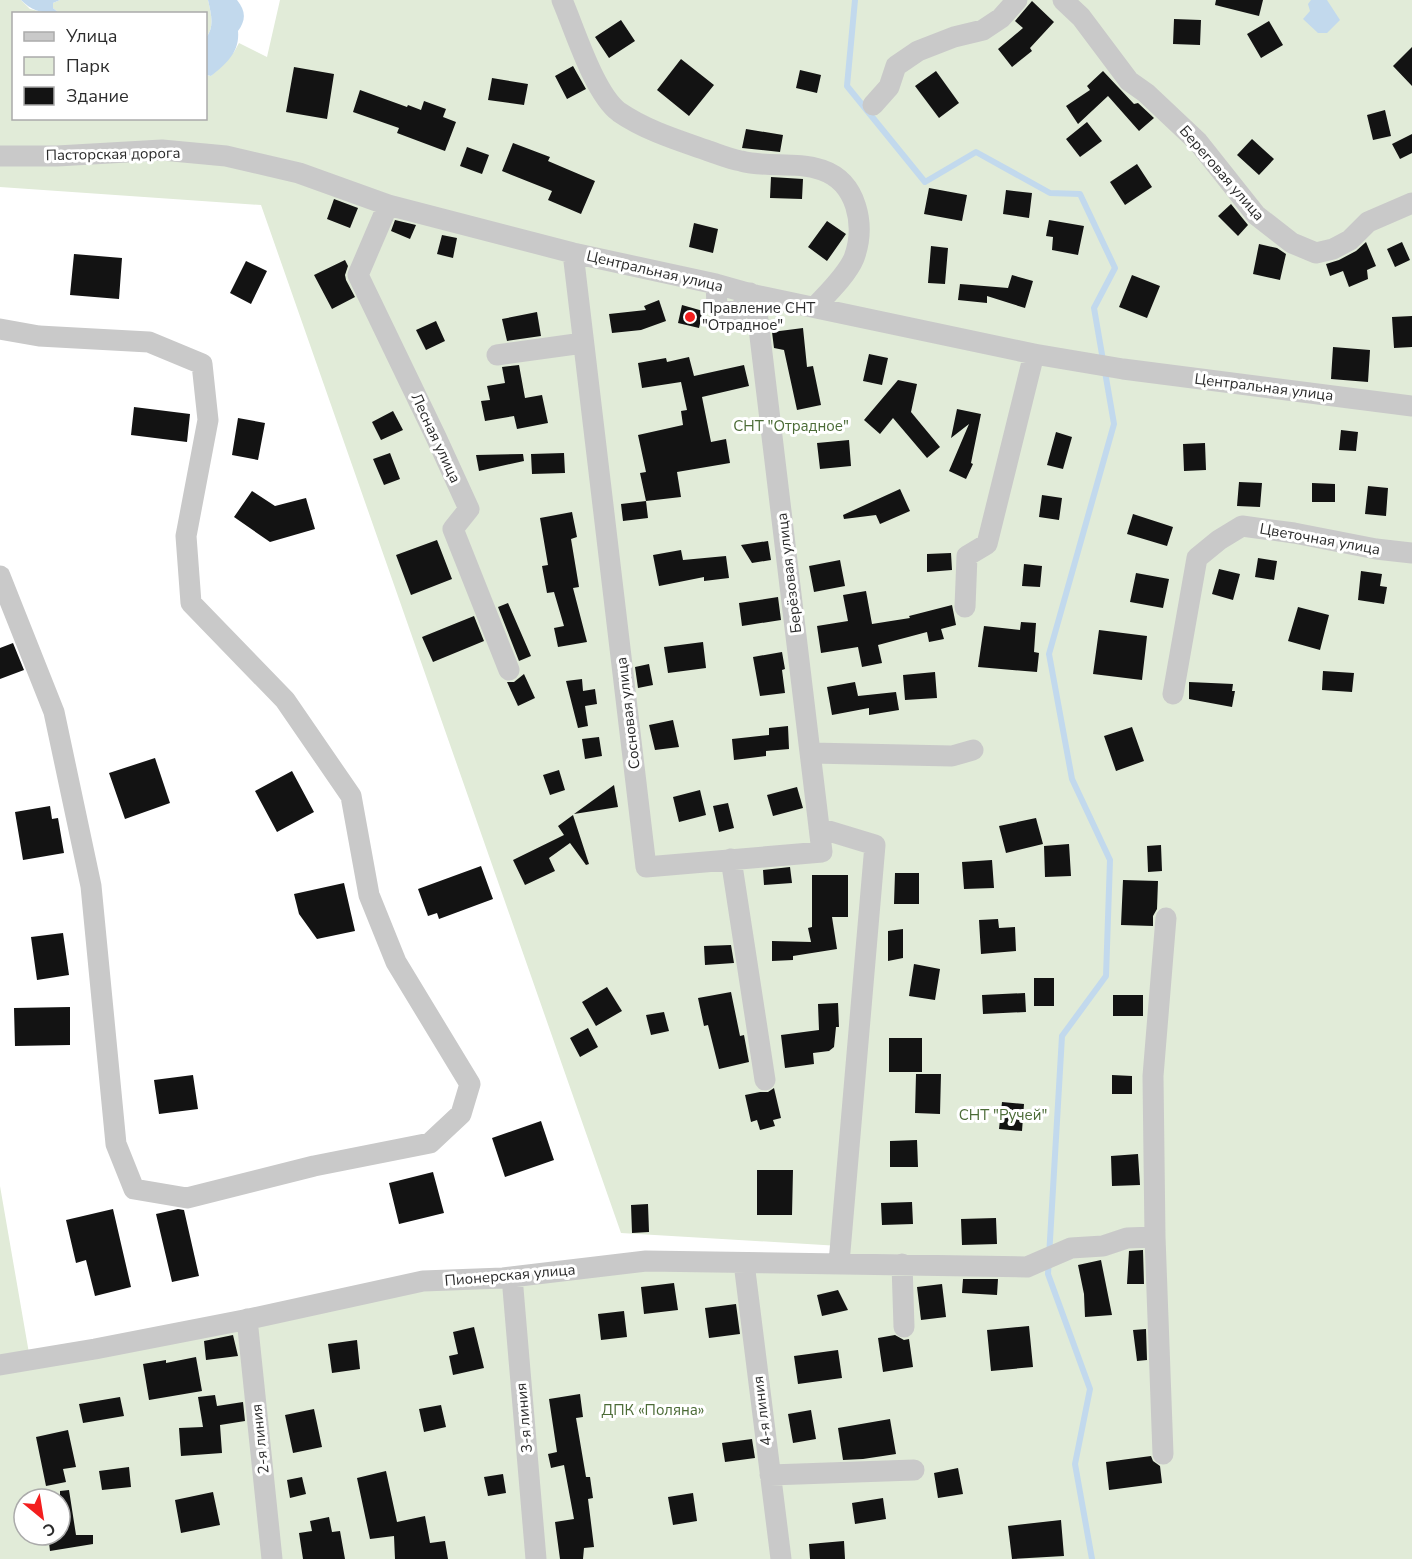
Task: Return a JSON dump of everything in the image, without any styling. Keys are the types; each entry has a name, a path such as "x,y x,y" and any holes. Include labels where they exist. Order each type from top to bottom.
{"street":[{"path":"562,0 596,81 606,99 619,111 646,128 742,162 820,169 835,176 847,187 859,218 854,259 815,307"},
{"path":"873,105 889,87 896,66 918,51 954,37 983,30 1001,18 1017,0"},
{"name":"Береговая улица","path":"1069,1 1130,81 1198,142 1256,215 1292,243 1316,253 1333,249 1350,240 1368,222 1412,203"},
{"name":"Пасторская дорога","path":"0,156 57,156 162,150 226,156"},
{"name":"Центральная улица","path":"226,156 299,173 388,205 573,253 716,284 717,306 726,312 740,310 753,294"},
{"name":"Лесная улица","path":"388,205 358,275 469,509 453,529 509,670"},
{"name":"Сосновая улица","path":"573,253 646,867 730,859"},
{"path":"753,294 1034,354 987,544 967,556 965,607"},
{"name":"Берёзовая улица","path":"730,859 822,852 753,294"},
{"path":"0,329 39,336 149,342 202,364 208,420 186,536 190,603 285,700 351,796 369,894 396,962 470,1084 461,1114 430,1143 314,1166 187,1198 134,1189 116,1144 91,886 54,712 0,576"},
{"path":"497,355 583,343"},
{"name":"Центральная улица","path":"1034,354 1116,368 1412,406"},
{"name":"Цветочная улица","path":"1173,694 1197,558 1242,526 1412,553"},
{"path":"811,753 951,756 973,750"},
{"path":"819,828 875,844 839,1263"},
{"path":"730,859 765,1080"},
{"path":"1163,1454 1155,1237 1154,1076 1166,918"},
{"name":"Пионерская улица","path":"0,1365 247,1319 423,1281 512,1277 646,1261 1032,1265 1071,1248 1103,1246 1127,1238 1155,1237"},
{"name":"4-я линия","path":"744,1263 781,1559"},
{"path":"902,1264 904,1327"},
{"name":"3-я линия","path":"512,1277 536,1559"},
{"name":"2-я линия","path":"247,1319 272,1559"},
{"path":"770,1475 914,1470"}],"green space":[{"path":"0,0 21,0 30,9 43,12 12,12 12,120 207,120 207,75 211,76 234,52 239,43 267,57 280,0 1412,0 1412,1559 0,1559 0,1186 30,1359 423,1281 646,1261 840,1263 840,1246 621,1233 261,205 0,187"},
{"path":"60,0 208,0 211,24 207,36 207,12 58,12 53,8 53,3"}],"water":[{"path":"21,0 60,0 53,3 53,8 58,12 43,12 29,7"},
{"path":"208,0 237,0 244,16 234,51 227,62 211,76 207,75 207,36 211,15"},
{"path":"1311,0 1327,0 1340,20 1327,33 1318,33 1303,19 1310,11 1308,4"}],"building":[{"path":"1216,0 1263,0 1259,16 1215,5"},
{"path":"1032,1 1054,22 1030,48 1032,51 1012,67 998,49 1023,28 1015,21"},
{"path":"1174,19 1201,20 1200,45 1173,44"},
{"path":"621,20 635,41 609,58 595,37"},
{"path":"1269,21 1283,45 1261,58 1247,34"},
{"path":"1412,47 1412,86 1393,66"},
{"path":"681,59 714,85 689,116 657,90"},
{"path":"573,66 586,89 567,99 555,76"},
{"path":"294,67 334,74 327,119 286,112"},
{"path":"800,70 821,75 817,93 796,88"},
{"path":"936,71 959,103 939,118 915,86"},
{"path":"1103,71 1134,104 1138,103 1154,118 1139,131 1108,96 1078,124 1066,106 1090,90 1087,86"},
{"path":"492,78 528,84 524,105 488,100"},
{"path":"360,90 407,107 408,105 421,110 424,101 446,109 443,117 456,122 445,151 397,133 399,128 353,112"},
{"path":"1385,110 1391,136 1373,140 1367,115"},
{"path":"1087,122 1102,141 1080,157 1066,139"},
{"path":"746,129 783,135 780,152 742,148"},
{"path":"1412,134 1412,153 1400,159 1392,144"},
{"path":"1252,139 1274,159 1259,175 1237,155"},
{"path":"513,143 550,157 548,161 595,181 581,214 548,200 552,191 502,171"},
{"path":"467,147 489,155 482,174 460,166"},
{"path":"1137,164 1152,187 1125,205 1110,182"},
{"path":"771,177 803,179 802,199 770,198"},
{"path":"929,188 967,195 962,221 924,214"},
{"path":"1006,190 1032,193 1029,218 1003,214"},
{"path":"334,199 358,208 350,228 327,219"},
{"path":"1231,204 1248,225 1238,236 1218,216"},
{"path":"395,220 416,225 410,239 391,231"},
{"path":"1049,220 1084,226 1078,255 1052,250 1053,237 1046,236"},
{"path":"827,221 846,234 827,261 808,247"},
{"path":"694,223 718,229 713,253 689,247"},
{"path":"442,235 457,238 453,258 437,254"},
{"path":"1366,242 1376,266 1367,270 1368,279 1349,287 1343,271 1330,276 1326,264 1356,251"},
{"path":"1402,242 1410,260 1395,267 1387,249"},
{"path":"1259,244 1277,248 1286,254 1280,280 1253,274"},
{"path":"931,246 948,248 945,284 928,283"},
{"path":"74,254 122,258 119,299 70,295"},
{"path":"345,260 348,266 346,280 355,297 332,309 314,275"},
{"path":"246,261 267,271 251,304 230,293"},
{"path":"1012,275 1033,281 1025,308 987,296 987,303 958,300 960,284 1008,288"},
{"path":"1132,275 1160,286 1147,318 1119,307"},
{"path":"659,300 666,321 641,330 612,333 609,314 646,310 644,306"},
{"name":"Правление СНТ \"Отрадное\"","path":"682,305 703,311 699,328 678,323"},
{"path":"537,312 541,336 507,341 502,319"},
{"path":"1412,316 1412,347 1394,348 1392,317"},
{"path":"436,321 445,341 426,350 416,330"},
{"path":"803,328 807,367 813,366 821,405 797,410 784,350 774,348 772,332"},
{"path":"1333,347 1370,350 1368,382 1331,379"},
{"path":"869,354 888,358 882,385 863,381"},
{"path":"689,357 694,376 744,365 749,386 702,397 711,442 726,439 730,463 677,472 681,497 646,501 640,473 646,472 638,435 683,425 681,411 687,410 681,382 642,388 638,363 666,358 667,362"},
{"path":"519,365 525,398 542,395 548,423 517,429 514,416 485,421 481,401 490,400 487,386 505,383 502,367"},
{"path":"898,380 917,384 911,412 940,447 927,458 893,418 880,434 864,420"},
{"path":"134,407 190,414 187,442 131,435"},
{"path":"957,409 981,414 971,463 973,464 966,479 949,471 969,424 951,438"},
{"path":"393,411 403,430 381,440 372,422"},
{"path":"238,418 265,423 258,460 232,455"},
{"path":"1341,430 1358,432 1356,451 1339,450"},
{"path":"1056,432 1072,437 1063,469 1047,465"},
{"path":"849,440 851,466 820,469 817,443"},
{"path":"1205,443 1206,470 1184,471 1183,444"},
{"path":"390,453 400,479 384,485 373,459"},
{"path":"564,453 565,473 532,474 531,454"},
{"path":"523,454 524,461 479,471 476,455"},
{"path":"1239,482 1262,483 1260,507 1237,506"},
{"path":"1312,483 1335,484 1335,502 1312,502"},
{"path":"1368,486 1388,488 1386,516 1365,514"},
{"path":"900,489 910,511 880,524 876,515 844,519 843,515"},
{"path":"252,491 275,506 306,498 315,529 270,542 234,517"},
{"path":"1042,495 1062,498 1059,520 1039,517"},
{"path":"646,501 648,518 623,521 621,504"},
{"path":"572,512 577,537 571,539 579,587 573,588 587,642 558,647 554,628 564,626 554,592 547,593 542,566 548,565 540,518"},
{"path":"1133,514 1173,527 1167,546 1127,534"},
{"path":"437,540 452,579 411,595 396,555"},
{"path":"768,541 771,560 752,563 741,545"},
{"path":"681,550 683,560 726,556 729,578 704,581 704,577 659,586 653,555"},
{"path":"951,553 952,570 927,572 927,554"},
{"path":"1258,558 1277,561 1274,580 1255,577"},
{"path":"840,560 845,586 814,592 809,566"},
{"path":"1024,564 1042,566 1040,587 1022,586"},
{"path":"1219,569 1240,574 1233,600 1212,594"},
{"path":"1361,571 1382,574 1380,586 1387,587 1384,604 1358,600"},
{"path":"1136,573 1169,579 1163,608 1130,602"},
{"path":"866,591 872,624 910,618 909,616 952,605 956,625 941,629 944,639 929,642 927,632 878,645 882,663 862,667 858,647 821,653 817,626 848,621 843,595"},
{"path":"778,597 781,620 742,626 739,603"},
{"path":"508,603 531,656 519,661 498,607"},
{"path":"1298,607 1329,615 1320,650 1288,641"},
{"path":"474,616 484,641 433,662 422,637"},
{"path":"1021,622 1036,623 1034,652 1039,653 1037,672 978,667 984,626 1020,630"},
{"path":"1099,630 1147,636 1142,680 1093,674"},
{"path":"703,642 706,668 668,673 664,647"},
{"path":"13,643 24,670 0,679 0,648"},
{"path":"782,652 785,693 760,696 753,657"},
{"path":"649,664 653,685 638,688 635,667"},
{"path":"1323,671 1354,673 1352,692 1322,690"},
{"path":"935,672 937,698 905,700 903,675"},
{"path":"524,674 535,698 518,706 507,682 514,682"},
{"path":"582,679 583,691 595,689 597,704 585,706 588,726 578,728 566,681"},
{"path":"855,682 858,696 896,692 899,710 869,715 869,708 832,715 827,687"},
{"path":"1189,682 1233,684 1232,691 1235,691 1232,707 1189,699"},
{"path":"673,720 679,747 655,750 649,725"},
{"path":"788,726 789,749 766,751 766,756 734,760 732,739 769,735 769,728"},
{"path":"1132,727 1144,761 1116,771 1104,736"},
{"path":"599,737 602,756 585,759 582,739"},
{"path":"155,758 170,803 125,819 109,773"},
{"path":"559,770 565,790 550,795 543,775"},
{"path":"292,771 314,812 277,832 255,791"},
{"path":"614,785 618,807 574,814"},
{"path":"797,787 803,808 773,816 767,795"},
{"path":"700,790 706,815 679,822 673,797"},
{"path":"728,803 734,828 719,832 713,806"},
{"path":"50,806 52,819 58,818 64,853 23,860 15,812"},
{"path":"573,815 589,864 586,865 570,843 549,858 555,871 525,885 513,860 564,835 558,826"},
{"path":"1036,818 1043,844 1006,853 999,826"},
{"path":"1069,844 1071,876 1045,877 1044,846"},
{"path":"1161,845 1162,871 1148,872 1147,846"},
{"path":"992,860 994,888 964,889 962,862"},
{"path":"481,866 493,899 439,919 437,913 428,916 418,889"},
{"path":"790,867 792,883 764,885 763,870"},
{"path":"895,873 919,873 919,904 894,904"},
{"path":"812,875 848,875 848,917 832,917 837,949 793,956 793,960 772,961 772,941 811,942 808,928 812,927"},
{"path":"1123,880 1158,881 1157,909 1153,916 1153,926 1121,925"},
{"path":"344,883 355,931 317,939 299,914 294,894"},
{"path":"998,919 999,928 1015,927 1016,951 981,954 979,920"},
{"path":"903,929 903,958 888,961 888,931"},
{"path":"63,933 69,975 37,980 31,937"},
{"path":"731,945 734,963 705,965 704,946"},
{"path":"914,964 940,969 935,1000 909,996"},
{"path":"1034,978 1054,978 1054,1006 1034,1006"},
{"path":"607,987 622,1011 596,1026 582,1002"},
{"path":"731,992 740,1036 744,1035 749,1062 719,1069 708,1025 704,1026 698,998"},
{"path":"1025,993 1026,1012 983,1014 982,995"},
{"path":"1113,995 1143,995 1143,1016 1113,1016"},
{"path":"838,1003 839,1027 836,1027 834,1047 829,1051 813,1053 814,1064 785,1068 781,1035 819,1030 818,1004"},
{"path":"70,1007 70,1045 15,1046 14,1008"},
{"path":"664,1012 669,1031 651,1035 646,1015"},
{"path":"588,1028 598,1047 580,1057 570,1038"},
{"path":"889,1038 922,1038 922,1072 889,1072"},
{"path":"916,1074 941,1074 940,1114 915,1113"},
{"path":"193,1075 198,1109 159,1114 154,1080"},
{"path":"1112,1075 1132,1076 1132,1094 1112,1094"},
{"path":"774,1088 781,1118 773,1120 775,1126 760,1130 757,1120 751,1122 745,1095 768,1092"},
{"path":"1002,1102 1024,1104 1022,1131 999,1129"},
{"path":"541,1121 554,1160 505,1177 492,1138"},
{"path":"917,1140 918,1167 890,1167 890,1141"},
{"path":"1138,1154 1140,1185 1112,1186 1111,1156"},
{"path":"757,1170 793,1170 792,1215 757,1215"},
{"path":"433,1172 444,1213 399,1224 389,1183"},
{"path":"912,1202 913,1224 882,1225 881,1203"},
{"path":"648,1204 649,1232 632,1233 631,1205"},
{"path":"113,1209 131,1287 95,1296 86,1260 76,1263 66,1220"},
{"path":"178,1209 184,1210 199,1276 172,1282 156,1214"},
{"path":"996,1218 997,1244 962,1245 961,1219"},
{"path":"1143,1250 1144,1284 1127,1284 1129,1251"},
{"path":"1101,1260 1112,1315 1085,1317 1084,1294 1078,1265"},
{"path":"963,1279 998,1279 997,1295 962,1293"},
{"path":"674,1283 678,1310 644,1314 641,1287"},
{"path":"942,1284 946,1317 921,1320 917,1287"},
{"path":"838,1290 848,1310 822,1316 817,1295"},
{"path":"736,1304 740,1334 709,1338 705,1308"},
{"path":"624,1311 627,1337 601,1340 598,1314"},
{"path":"1029,1326 1033,1367 991,1371 987,1330"},
{"path":"474,1327 484,1368 453,1375 449,1356 458,1354 453,1332"},
{"path":"1146,1329 1147,1360 1137,1361 1133,1330"},
{"path":"233,1335 238,1356 206,1360 204,1341"},
{"path":"895,1335 904,1340 909,1339 913,1367 883,1372 878,1338"},
{"path":"357,1340 360,1369 332,1373 328,1344"},
{"path":"838,1350 842,1378 798,1384 794,1356"},
{"path":"196,1357 202,1391 149,1400 143,1364 166,1360 166,1363"},
{"path":"580,1394 583,1417 576,1418 586,1477 590,1477 593,1498 588,1499 594,1547 584,1548 583,1559 560,1559 555,1522 574,1519 564,1465 551,1468 548,1454 557,1452 549,1399"},
{"path":"215,1395 217,1406 243,1402 245,1421 220,1425 222,1453 181,1456 179,1428 203,1427 198,1397"},
{"path":"120,1397 124,1416 83,1423 79,1404"},
{"path":"441,1405 446,1427 424,1432 419,1409"},
{"path":"314,1409 322,1447 293,1453 285,1415"},
{"path":"811,1410 816,1439 793,1443 788,1414"},
{"path":"890,1419 896,1454 843,1460 838,1428"},
{"path":"68,1430 76,1467 63,1469 66,1482 46,1486 36,1437"},
{"path":"752,1439 755,1458 725,1462 722,1443"},
{"path":"1151,1456 1153,1461 1160,1466 1162,1483 1109,1490 1106,1462"},
{"path":"129,1467 131,1487 102,1490 99,1471"},
{"path":"958,1468 963,1494 938,1498 934,1473"},
{"path":"386,1471 397,1522 425,1516 430,1543 445,1541 448,1559 395,1559 394,1536 370,1539 357,1478"},
{"path":"503,1474 506,1493 488,1496 484,1477"},
{"path":"302,1477 306,1494 290,1498 287,1480"},
{"path":"213,1492 220,1525 181,1533 175,1500"},
{"path":"693,1493 697,1521 673,1525 668,1497"},
{"path":"883,1498 886,1519 855,1524 852,1503"},
{"path":"72,1509 76,1535 93,1535 93,1544 50,1551 50,1547 72,1547"},
{"path":"329,1517 332,1532 340,1531 345,1559 303,1559 299,1533 312,1531 310,1521"},
{"path":"1061,1520 1064,1556 1012,1559 1008,1526"},
{"path":"844,1541 845,1559 810,1559 809,1544"}],"waterway":[{"path":"855,0 847,86 925,182 976,152 1050,193 1080,194 1115,268 1094,308 1114,424 1049,654 1072,779 1110,860 1106,976 1062,1036 1048,1274 1090,1389 1075,1464 1092,1559"}],"place":[{"name":"Правление СНТ \"Отрадное\"","path":"690,317"}],"park label":[{"name":"СНТ \"Отрадное\"","path":"791,426"},
{"name":"СНТ \"Ручей\"","path":"1003,1115"},
{"name":"ДПК «Поляна»","path":"653,1410"}]}
